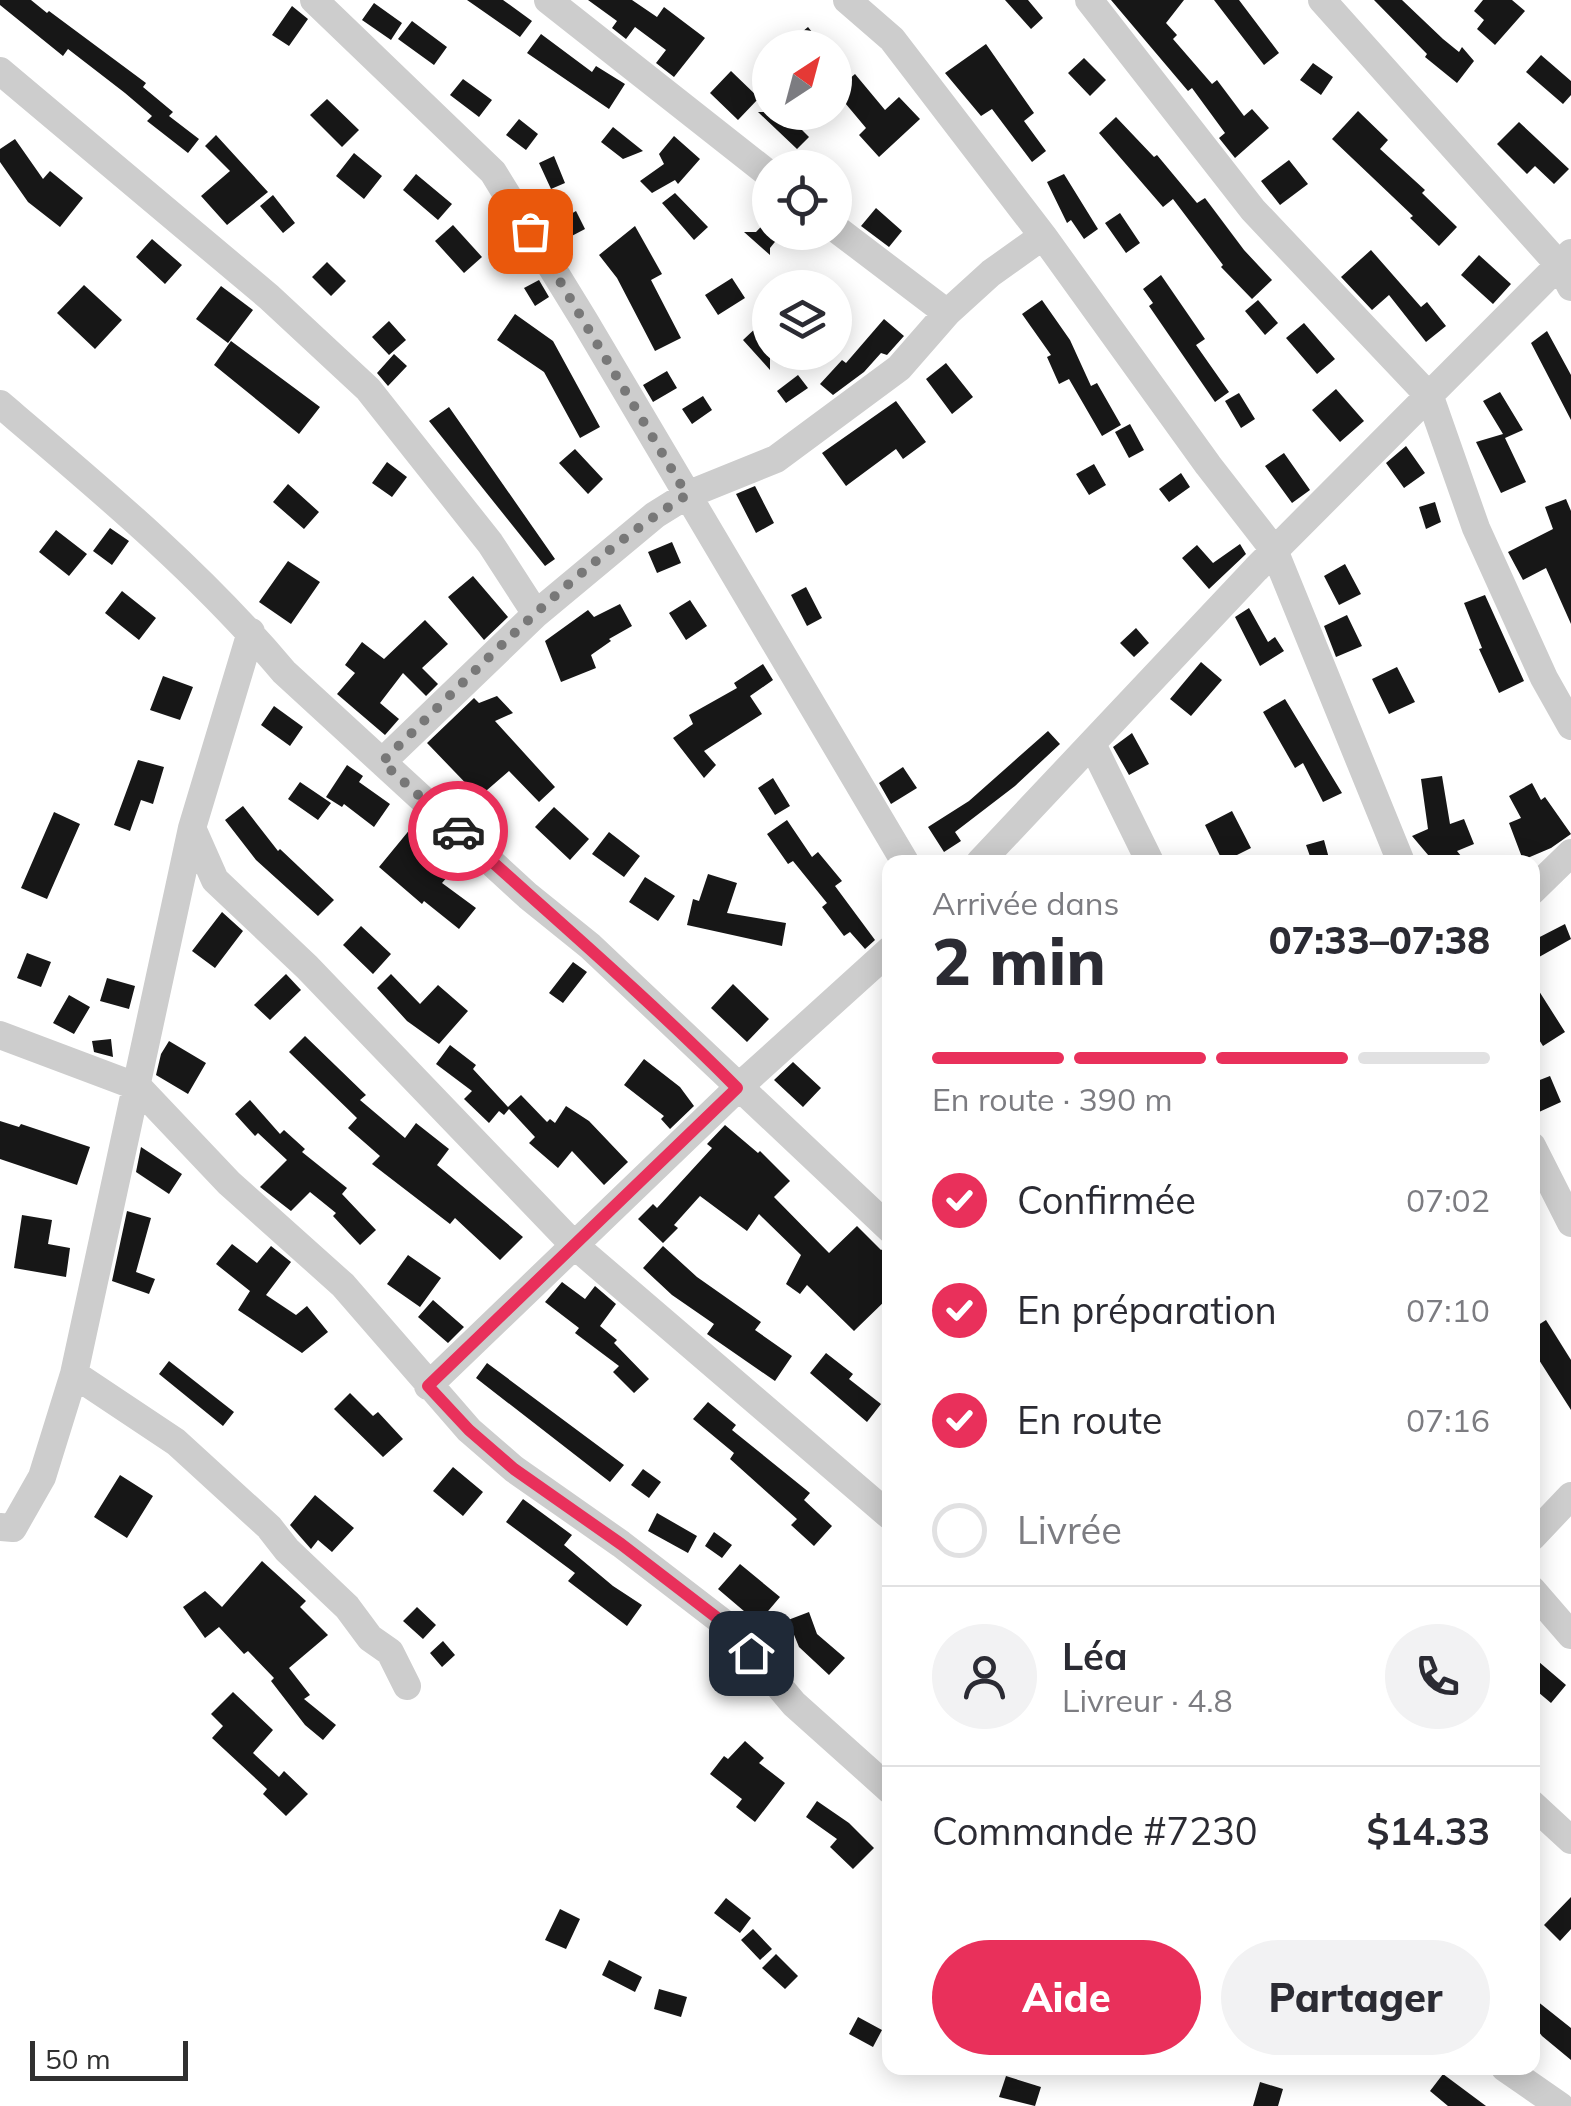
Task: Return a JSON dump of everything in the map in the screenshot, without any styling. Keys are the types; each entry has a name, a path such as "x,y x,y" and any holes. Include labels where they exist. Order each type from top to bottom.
{"street":[{"path":"314,0 493,172 901,855"},
{"path":"548,0 752,161"},
{"path":"848,0 892,39 1274,550 1398,855"},
{"path":"1089,0 1253,210 1430,397 1476,528 1544,678 1571,726"},
{"path":"987,855 1274,550 1567,269 1322,0"},
{"path":"0,71 254,284 368,389 490,543 536,614"},
{"path":"382,762 536,614 654,515 687,495 776,459 898,368 946,313 991,273 1043,236"},
{"path":"852,241 946,313"},
{"path":"0,404 140,523 251,632 284,672 528,896 590,946 882,1222"},
{"path":"0,1527 14,1528 42,1478 74,1374 192,828 251,632"},
{"path":"1092,744 1147,855"},
{"path":"192,828 214,880 307,967 573,1244 882,1509"},
{"path":"1540,882 1571,853"},
{"path":"428,1386 737,1088 882,957"},
{"path":"0,1035 138,1087 229,1183 343,1286 469,1430 514,1469 729,1627 794,1704 882,1783"},
{"path":"1540,1162 1571,1223"},
{"path":"74,1374 176,1442 269,1527 346,1607 370,1638 390,1652 407,1686"},
{"path":"1540,1529 1571,1496"},
{"path":"1540,1599 1571,1634"},
{"path":"1540,1811 1571,1840"},
{"path":"1514,2075 1560,2106"}],"building":[{"path":"0,0 31,0 49,11 146,83 143,87 173,112 169,116 199,139 188,153 147,121 152,116 125,93 68,49 63,56 0,5"},
{"path":"467,0 503,0 532,21 520,37"},
{"path":"588,0 632,0 657,17 664,7 705,38 674,77 656,63 666,50 635,27 626,39 612,28 617,21"},
{"path":"1005,0 1028,0 1043,18 1031,29"},
{"path":"1111,0 1184,0 1166,23 1177,35 1173,39 1212,84 1217,80 1244,116 1252,109 1269,128 1235,158 1219,138 1225,133 1192,88 1188,91"},
{"path":"1214,0 1239,0 1279,53 1264,65"},
{"path":"1374,0 1402,0 1459,52 1462,47 1474,61 1457,83 1425,57 1427,54"},
{"path":"1483,0 1512,0 1525,11 1495,45 1477,29 1484,20 1474,11"},
{"path":"374,3 402,23 391,40 362,20"},
{"path":"292,6 308,19 289,46 272,35"},
{"path":"412,21 447,47 434,65 398,39"},
{"path":"541,34 592,72 596,66 625,84 609,109 527,53"},
{"path":"986,44 1034,113 1024,121 1046,151 1032,162 992,109 981,116 945,73"},
{"path":"1541,55 1571,81 1571,95 1563,104 1526,72"},
{"path":"1084,58 1106,80 1090,96 1068,73"},
{"path":"1313,63 1333,77 1321,95 1300,80"},
{"path":"731,71 752,91 752,105 738,120 710,93"},
{"path":"855,74 885,110 899,97 920,119 879,157 859,135 866,128 852,111"},
{"path":"463,79 492,100 479,117 450,95"},
{"path":"327,99 359,130 342,147 310,115"},
{"path":"1358,111 1388,140 1380,149 1425,190 1422,193 1457,227 1439,246 1332,139"},
{"path":"1116,117 1154,157 1157,155 1197,203 1205,198 1272,280 1252,299 1221,267 1173,199 1163,207 1099,133"},
{"path":"519,119 538,134 526,150 506,135"},
{"path":"1519,122 1569,169 1554,184 1535,166 1527,174 1497,144"},
{"path":"613,127 643,151 623,159 601,142"},
{"path":"777,130 802,130 809,137 797,149"},
{"path":"216,135 268,192 227,225 201,196 230,171 205,146"},
{"path":"674,136 700,159 678,184 675,180 652,193 640,181 664,164 659,154"},
{"path":"15,139 43,179 50,171 83,198 60,227 28,202 0,162 0,149"},
{"path":"354,153 382,176 364,199 336,176"},
{"path":"554,156 565,183 551,189 539,163"},
{"path":"1289,160 1308,184 1280,205 1261,181"},
{"path":"416,174 452,204 438,220 403,190"},
{"path":"1064,174 1098,229 1084,239 1071,220 1067,223 1047,182"},
{"path":"675,193 708,227 694,240 662,203"},
{"path":"273,195 295,223 283,233 260,206"},
{"path":"876,208 902,231 889,247 861,226"},
{"path":"576,211 585,229 566,239 557,222"},
{"path":"1120,213 1140,243 1126,253 1105,223"},
{"path":"453,225 482,257 464,273 435,241"},
{"path":"635,226 662,274 651,280 681,338 655,351 617,278 599,255"},
{"path":"152,239 182,265 165,284 136,257"},
{"path":"1371,250 1421,307 1427,302 1446,326 1426,342 1389,295 1372,310 1341,277"},
{"path":"1479,255 1511,284 1493,304 1461,275"},
{"path":"327,262 346,281 331,296 312,277"},
{"path":"1161,275 1205,339 1196,345 1229,392 1215,402 1149,306 1153,303 1143,289"},
{"path":"732,278 745,298 718,315 705,295"},
{"path":"539,280 549,297 535,306 524,288"},
{"path":"84,285 122,320 95,349 57,313"},
{"path":"221,286 253,310 228,343 196,319"},
{"path":"1042,300 1070,340 1091,386 1097,383 1121,425 1102,436 1069,379 1059,384 1047,357 1051,355 1022,314"},
{"path":"1258,300 1278,323 1265,335 1245,311"},
{"path":"515,314 553,341 600,427 580,438 544,372 497,340"},
{"path":"884,319 904,336 887,355 881,353 864,372 833,395 820,384 833,370 852,370 852,356"},
{"path":"389,321 406,340 389,355 372,337"},
{"path":"1304,323 1335,359 1317,374 1286,338"},
{"path":"1547,331 1571,375 1571,420 1531,343"},
{"path":"752,332 752,350 743,340"},
{"path":"231,341 320,407 299,434 214,365"},
{"path":"394,354 407,366 388,386 377,373"},
{"path":"946,363 973,397 952,414 926,379"},
{"path":"667,371 677,388 653,402 643,385"},
{"path":"798,375 808,388 786,403 777,391"},
{"path":"1336,389 1364,421 1340,442 1312,410"},
{"path":"1500,392 1523,430 1505,438 1526,482 1501,493 1476,442 1503,434 1483,401"},
{"path":"1239,393 1255,419 1241,428 1225,401"},
{"path":"703,396 712,410 692,424 682,409"},
{"path":"896,401 926,442 903,459 896,449 846,486 822,453"},
{"path":"449,407 555,559 545,566 429,421"},
{"path":"1130,424 1144,450 1129,458 1115,432"},
{"path":"1406,446 1425,473 1404,488 1386,463"},
{"path":"575,449 603,479 588,494 559,463"},
{"path":"1284,453 1310,490 1292,503 1265,466"},
{"path":"387,462 407,477 392,497 372,483"},
{"path":"1094,464 1106,485 1089,495 1076,474"},
{"path":"1181,473 1190,487 1169,502 1159,489"},
{"path":"288,484 319,512 304,529 273,502"},
{"path":"755,486 774,523 756,533 736,494"},
{"path":"1566,499 1571,511 1571,624 1546,568 1523,580 1508,552 1553,529 1545,507"},
{"path":"1435,502 1441,522 1426,529 1419,507"},
{"path":"110,528 129,541 112,565 93,551"},
{"path":"56,530 87,554 69,576 39,552"},
{"path":"672,542 681,563 657,573 648,552"},
{"path":"1240,544 1246,554 1209,589 1182,558 1197,545 1213,563"},
{"path":"288,561 320,582 291,624 259,602"},
{"path":"1345,564 1361,594 1339,605 1324,576"},
{"path":"473,576 508,617 484,640 448,597"},
{"path":"806,587 822,618 807,626 791,595"},
{"path":"122,591 156,618 139,640 105,613"},
{"path":"1485,595 1524,681 1499,693 1464,603"},
{"path":"690,600 707,626 686,640 669,613"},
{"path":"620,604 632,626 591,655 596,668 561,682 545,641 588,610 594,617"},
{"path":"1249,608 1268,642 1275,637 1284,651 1260,666 1235,617"},
{"path":"1347,615 1362,646 1336,657 1324,626"},
{"path":"425,620 448,644 422,668 438,684 426,696 403,673 380,703 399,719 385,735 337,694 355,673 345,665 362,642 384,659"},
{"path":"1136,628 1149,643 1134,657 1120,643"},
{"path":"1201,662 1222,680 1191,716 1170,699"},
{"path":"763,664 773,680 750,696 762,714 704,751 716,765 704,778 673,738 693,724 689,715 737,688 734,683"},
{"path":"1397,667 1415,702 1389,714 1372,679"},
{"path":"163,676 193,687 180,720 150,710"},
{"path":"497,696 513,713 495,721 555,787 539,802 509,771 479,797 427,743 474,698 479,703"},
{"path":"1285,699 1342,793 1323,802 1303,763 1295,768 1263,712"},
{"path":"274,706 303,727 290,746 261,725"},
{"path":"1048,731 1060,744 1015,786 955,832 961,841 944,852 928,827 969,801"},
{"path":"1132,733 1149,764 1129,775 1113,747"},
{"path":"138,760 164,767 153,804 141,800 130,831 114,825"},
{"path":"347,765 363,776 359,782 390,804 374,827 344,804 342,807 326,797"},
{"path":"903,767 917,788 891,804 879,783"},
{"path":"1442,776 1450,824 1464,819 1474,844 1457,851 1460,855 1428,855 1412,836 1428,829 1421,779"},
{"path":"773,778 790,806 775,815 758,788"},
{"path":"300,782 331,803 318,820 288,799"},
{"path":"1532,783 1541,800 1545,797 1571,834 1535,855 1521,855 1509,823 1521,818 1509,796"},
{"path":"243,806 278,851 334,900 318,916 256,860 225,820"},
{"path":"554,807 589,839 570,860 535,827"},
{"path":"1232,811 1251,848 1237,855 1220,855 1205,825"},
{"path":"54,812 80,824 47,899 21,888"},
{"path":"787,820 812,857 818,852 842,881 835,886 875,940 865,949 850,932 844,936 822,907 827,903 793,861 788,864 767,834"},
{"path":"416,822 462,860 442,883 476,908 459,929 379,867"},
{"path":"609,832 640,856 624,877 592,854"},
{"path":"1324,840 1328,855 1310,855 1306,845"},
{"path":"708,874 737,883 727,913 786,923 782,946 687,925 693,899 699,901"},
{"path":"645,877 675,896 658,921 629,902"},
{"path":"222,912 243,931 215,968 192,951"},
{"path":"1565,924 1571,939 1540,956 1540,937"},
{"path":"361,926 391,954 373,974 343,945"},
{"path":"27,953 51,962 41,987 17,978"},
{"path":"573,962 587,972 563,1003 549,993"},
{"path":"286,974 301,990 270,1020 254,1005"},
{"path":"391,974 420,1004 438,985 468,1011 439,1044 407,1021 377,988"},
{"path":"107,978 135,986 129,1009 100,1001"},
{"path":"733,984 769,1019 747,1042 711,1008"},
{"path":"1540,993 1565,1032 1543,1046 1540,1041"},
{"path":"69,995 90,1007 74,1034 53,1023"},
{"path":"305,1036 366,1095 360,1100 405,1138 416,1123 449,1149 437,1165 523,1237 500,1260 455,1218 450,1224 372,1164 380,1156 348,1128 357,1118 289,1052"},
{"path":"111,1039 113,1057 94,1052 92,1041"},
{"path":"169,1041 206,1063 188,1094 156,1075"},
{"path":"450,1045 476,1065 473,1069 508,1107 521,1095 547,1122 550,1119 555,1123 566,1106 589,1121 628,1162 604,1185 572,1151 558,1168 529,1143 535,1137 509,1109 504,1115 499,1111 489,1123 464,1099 472,1091 436,1064"},
{"path":"644,1059 680,1087 694,1106 670,1129 661,1119 664,1116 624,1085"},
{"path":"793,1062 821,1088 803,1107 774,1080"},
{"path":"1550,1076 1561,1102 1540,1112 1540,1080"},
{"path":"250,1100 280,1134 284,1130 305,1149 302,1152 347,1188 342,1194 376,1230 360,1245 333,1216 336,1213 310,1192 291,1211 260,1187 287,1160 258,1133 255,1136 235,1114"},
{"path":"0,1121 90,1147 77,1185 0,1159"},
{"path":"725,1125 760,1151 790,1181 774,1197 829,1253 857,1226 882,1250 882,1304 854,1331 807,1285 800,1294 786,1284 801,1255 759,1214 747,1231 700,1196 663,1243 638,1219 653,1204 657,1208 712,1148 707,1144"},
{"path":"141,1147 182,1174 169,1194 136,1172"},
{"path":"127,1211 151,1218 136,1272 155,1279 149,1294 112,1281"},
{"path":"22,1215 52,1220 48,1244 70,1248 66,1277 14,1268"},
{"path":"232,1244 257,1263 271,1246 291,1262 266,1295 296,1315 307,1306 328,1332 302,1353 238,1310 250,1291 216,1264"},
{"path":"663,1246 697,1277 761,1322 755,1330 792,1356 775,1381 707,1334 714,1324 672,1295 643,1268"},
{"path":"408,1255 441,1278 420,1307 387,1284"},
{"path":"562,1282 585,1299 595,1286 616,1304 600,1326 649,1379 634,1393 613,1372 619,1366 575,1333 579,1328 545,1302"},
{"path":"433,1300 464,1327 448,1343 418,1317"},
{"path":"1546,1320 1571,1360 1571,1410 1540,1362 1540,1324"},
{"path":"826,1353 853,1374 849,1379 881,1404 867,1422 810,1373"},
{"path":"169,1361 234,1412 223,1426 159,1374"},
{"path":"487,1363 624,1465 610,1482 476,1378"},
{"path":"350,1393 373,1416 378,1412 403,1439 383,1457 334,1409"},
{"path":"708,1402 736,1425 732,1430 810,1493 804,1500 832,1526 814,1546 791,1525 797,1519 730,1459 734,1453 693,1419"},
{"path":"453,1467 483,1492 463,1516 433,1491"},
{"path":"643,1469 661,1482 649,1498 631,1485"},
{"path":"120,1475 153,1496 127,1538 94,1517"},
{"path":"315,1495 354,1528 332,1552 318,1540 311,1549 290,1525"},
{"path":"523,1499 572,1535 564,1545 642,1605 627,1626 568,1581 575,1573 506,1522"},
{"path":"657,1513 697,1536 688,1553 648,1531"},
{"path":"714,1532 732,1545 722,1558 705,1546"},
{"path":"262,1561 306,1601 300,1607 328,1635 289,1668 310,1695 304,1699 336,1725 323,1740 305,1725 271,1681 274,1678 248,1651 244,1654 219,1627 205,1638 183,1607 205,1591 222,1607"},
{"path":"740,1564 780,1597 758,1623 718,1589"},
{"path":"417,1607 436,1625 423,1639 403,1621"},
{"path":"809,1612 817,1634 845,1658 829,1675 799,1647 788,1620"},
{"path":"443,1641 455,1655 442,1667 430,1653"},
{"path":"1540,1663 1566,1685 1551,1703 1540,1694"},
{"path":"233,1692 273,1730 253,1753 279,1777 284,1771 308,1794 286,1816 263,1794 267,1789 212,1738 223,1726 211,1714"},
{"path":"745,1741 764,1758 759,1763 785,1783 755,1822 736,1807 742,1799 710,1774 724,1756 728,1759"},
{"path":"817,1801 849,1823 874,1848 853,1869 830,1847 837,1839 806,1817"},
{"path":"1571,1897 1571,1929 1560,1941 1544,1925"},
{"path":"726,1898 751,1918 740,1933 714,1913"},
{"path":"560,1909 580,1919 566,1949 545,1940"},
{"path":"753,1929 772,1949 760,1960 741,1940"},
{"path":"776,1954 798,1976 785,1989 762,1968"},
{"path":"609,1960 642,1977 635,1992 602,1975"},
{"path":"659,1989 687,1997 681,2017 654,2009"},
{"path":"1540,2003 1571,2028 1571,2060 1542,2036"},
{"path":"858,2017 882,2030 873,2047 849,2034"},
{"path":"1444,2075 1486,2106 1448,2106 1430,2091"},
{"path":"1006,2076 1041,2087 1035,2106 999,2097"},
{"path":"1260,2082 1283,2089 1278,2106 1253,2106"}],"way so far":[{"path":"458,831 382,762 536,614 654,515 687,495 530,231"}],"route":[{"path":"458,831 528,896 590,946 737,1088 428,1386 469,1430 514,1469 729,1627 751,1653"}]}
